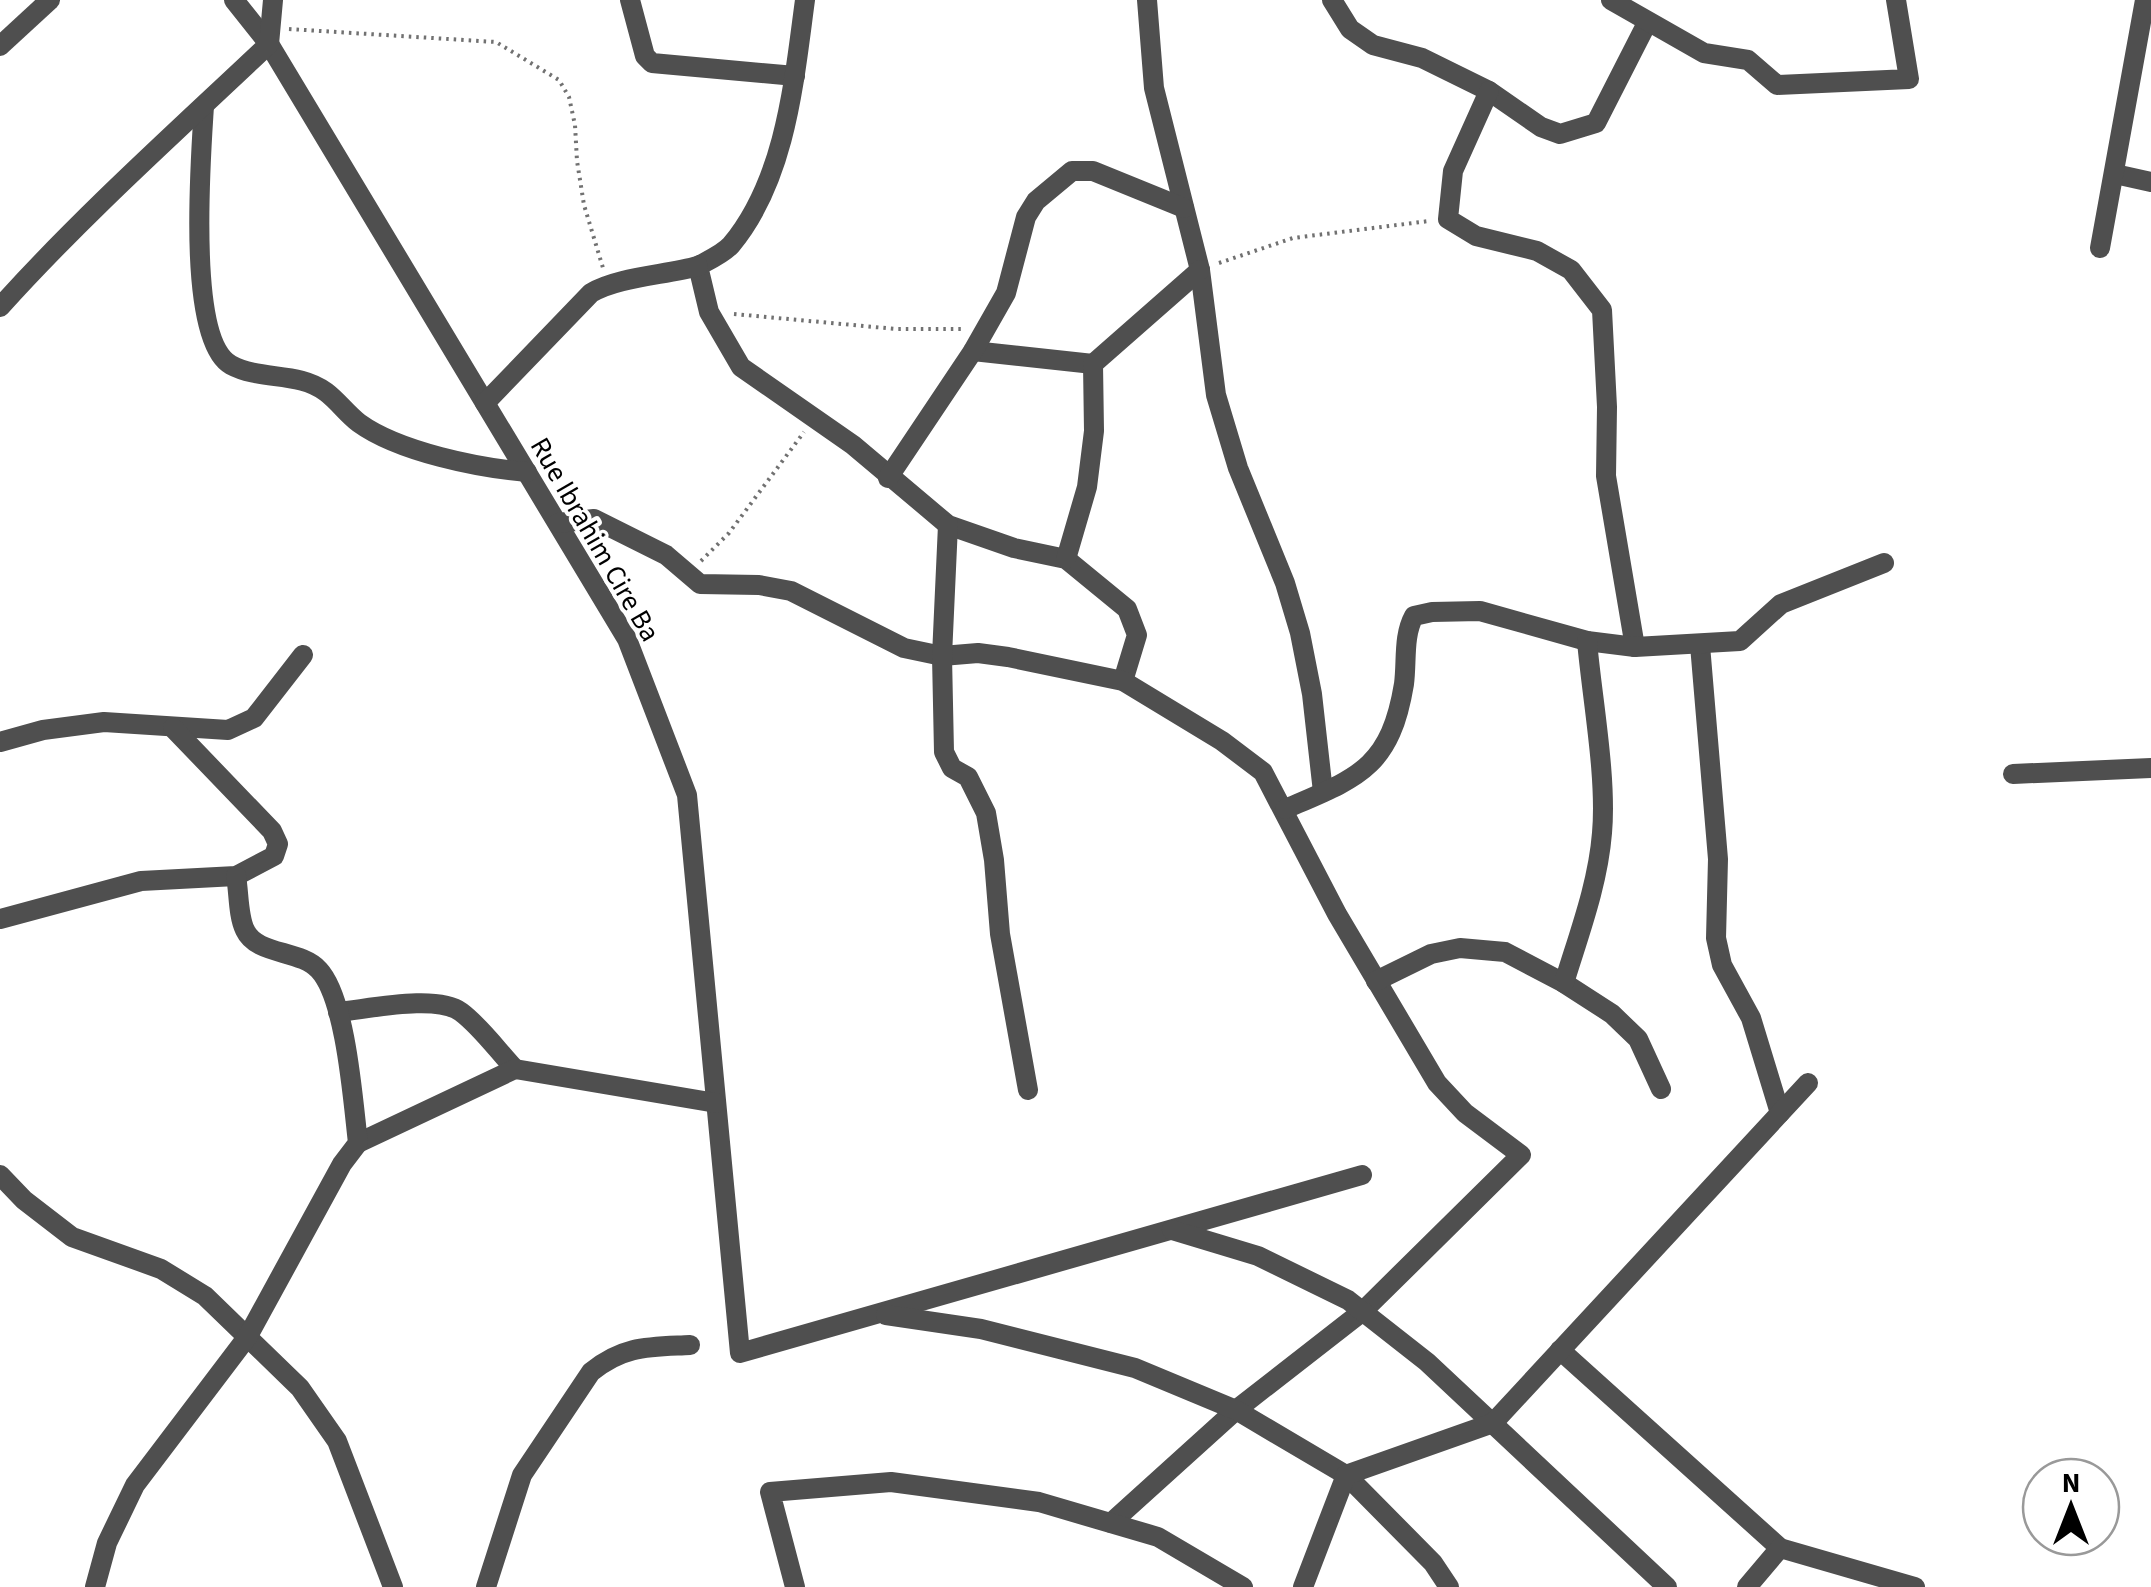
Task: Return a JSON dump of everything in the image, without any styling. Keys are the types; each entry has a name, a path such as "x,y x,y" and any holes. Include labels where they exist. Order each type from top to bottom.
{"street":[{"path":"0,46 50,0"},
{"name":"Rue Ibrahim Cire Ba","path":"234,0 269,36 627,639 687,795 740,1354 878,1314"},
{"path":"0,307 41,261 204,106 269,36 273,0"},
{"path":"630,0 646,56 652,63 794,76"},
{"path":"485,403 590,293 607,283 698,266 729,248 756,205 778,151 805,0"},
{"path":"1147,0 1154,88 1200,270 1216,395 1238,468 1285,583 1300,633 1312,694 1323,792"},
{"path":"1332,0 1350,29 1373,45 1422,58 1489,91 1541,127 1560,134 1596,123 1647,23"},
{"path":"1611,0 1704,53 1748,60 1777,84 1908,79 1896,0"},
{"path":"2100,248 2145,0"},
{"path":"1489,91 1452,171 1448,219 1476,236 1537,252 1572,270 1602,310 1606,476 1635,648"},
{"path":"204,106 199,248 206,316 219,356 250,372 304,380 326,392 362,425 392,440 478,468 527,472"},
{"path":"888,478 973,351 1006,293 1026,218 1036,201 1072,171 1093,171 1184,208"},
{"path":"2115,174 2151,182"},
{"path":"698,266 709,312 740,367 853,445 948,526 1066,560 1127,609 1137,635 1123,682"},
{"path":"973,351 1093,364 1200,270"},
{"path":"1066,560 1086,487 1094,431 1093,364"},
{"path":"558,523 594,518 666,555 700,584 759,585 790,591 904,648 942,656 978,653 1084,671 1123,682 1222,741 1264,772 1337,914 1436,1082 1466,1114 1521,1155 1362,1311 1236,1410 1111,1523"},
{"path":"948,526 942,656 944,752 952,768 968,777 986,813 1000,934 1028,1090"},
{"path":"1285,809 1367,769 1386,745 1403,686 1408,627 1414,616 1480,610 1586,641 1635,648 1700,645 1740,640 1781,604 1884,562"},
{"path":"1564,983 1590,898 1602,833 1602,794 1586,641"},
{"path":"1700,645 1718,859 1716,938 1722,965 1751,1018 1780,1114"},
{"path":"0,742 43,730 104,722 228,730 254,718 304,655"},
{"path":"0,920 142,882 236,876 274,856 278,844 272,832 174,728"},
{"path":"2013,774 2151,768"},
{"path":"236,876 245,930 256,943 309,962 321,972 338,1012 358,1143"},
{"path":"1376,980 1431,954 1460,948 1505,952 1612,1014 1638,1039 1662,1088"},
{"path":"338,1012 422,1004 459,1010 516,1069"},
{"path":"96,1587 108,1543 134,1485 248,1336 335,1176 358,1143 516,1069 716,1102"},
{"path":"1303,1587 1346,1475 1492,1423 1808,1083"},
{"path":"0,1175 24,1200 72,1237 162,1268 205,1296 300,1388 337,1442 391,1585"},
{"path":"878,1314 1362,1175"},
{"path":"1170,1230 1258,1256 1348,1300 1427,1362 1667,1587"},
{"path":"878,1314 981,1329 1135,1368 1236,1410 1346,1475 1434,1563 1449,1587"},
{"path":"486,1587 522,1476 591,1372 631,1348 690,1345"},
{"path":"1560,1350 1780,1548 1915,1587"},
{"path":"795,1587 770,1492 891,1482 1038,1502 1158,1537 1243,1587"},
{"path":"1747,1587 1780,1548"}],"path":[{"path":"269,36 496,42 558,80 569,97 584,205 607,283"},
{"path":"1200,270 1293,238 1448,219"},
{"path":"709,312 896,328 985,330"},
{"path":"687,575 729,533 814,418"}]}
